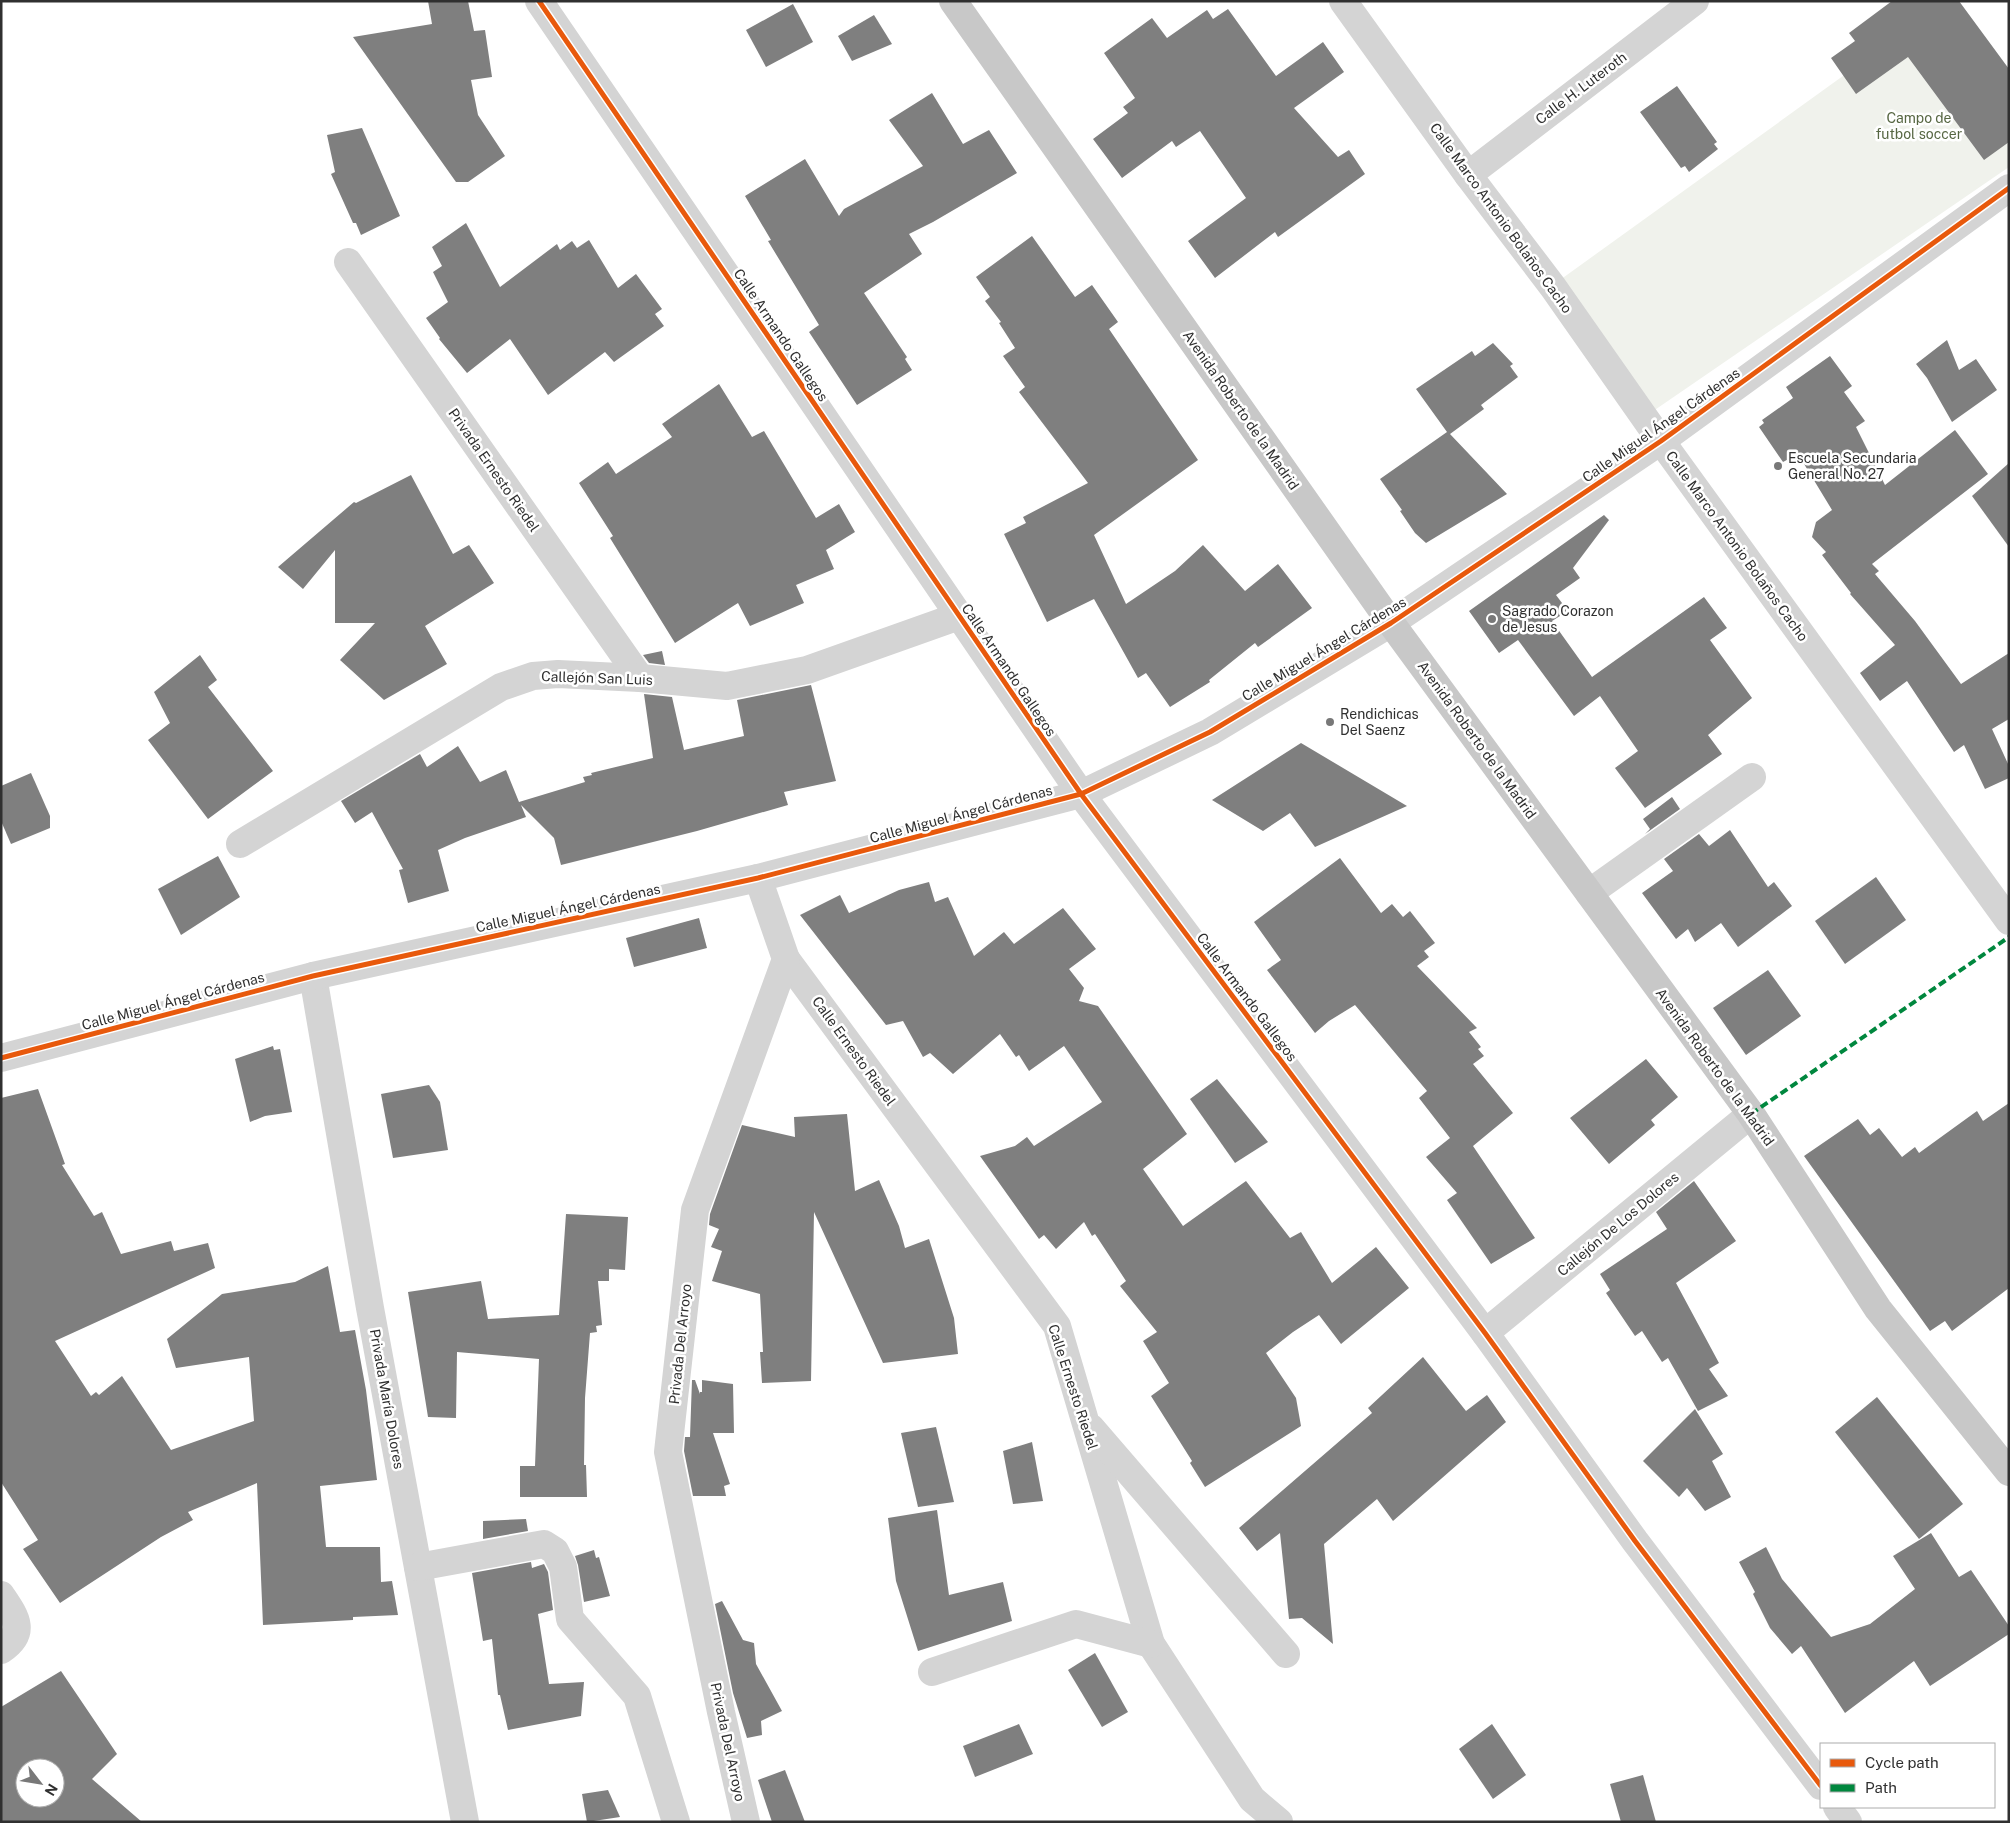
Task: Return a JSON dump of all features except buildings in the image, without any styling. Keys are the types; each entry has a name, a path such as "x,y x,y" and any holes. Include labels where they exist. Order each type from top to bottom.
{"main road":[{"name":"Avenida Roberto de la Madrid","path":"953,1 1391,623 1750,1114 1878,1309 2009,1472"}],"street":[{"name":"Calle Armando Gallegos","path":"539,1 1081,794 1485,1334 1635,1541 1820,1785"},
{"name":"Calle Marco Antonio Bolaños Cacho","path":"1343,1 1468,174 1553,287 1660,441 2009,921"},
{"name":"Calle H. Luteroth","path":"1468,174 1695,1"},
{"name":"Calle Miguel Ángel Cárdenas","path":"1,1058 313,976 758,878 1081,794 1210,732 1391,623 1660,441 2009,188"},
{"name":"Privada Ernesto Riedel","path":"348,262 640,678"},
{"name":"Callejón San Luis","path":"240,844 501,686 533,676 558,674 640,678 727,686 806,670 960,616"},
{"path":"1589,893 1752,776"},
{"path":"758,878 786,959"},
{"name":"Calle Ernesto Riedel","path":"786,959 1056,1326 1152,1644 1252,1799 1280,1822"},
{"name":"Privada Del Arroyo","path":"746,1822 721,1712 668,1452 695,1210 786,959"},
{"name":"Privada María Dolores","path":"313,976 369,1298 465,1822"},
{"name":"Callejón De Los Dolores","path":"1485,1334 1750,1114"},
{"path":"1085,1420 1286,1654"},
{"path":"418,1567 544,1544 555,1551 563,1567 570,1619 637,1696 676,1822"},
{"path":"1,1595 15,1616 18,1630 11,1644 1,1650"},
{"path":"932,1672 1076,1624 1152,1644"},
{"path":"1838,1808 1848,1822"}],"green space":[{"name":"Campo de futbol soccer","path":"1947,1 2009,75 2009,167 1646,416 1553,285"}],"marked path":[{"path":"1751,1114 2009,937"}],"cycle path":[{"path":"539,1 1081,794 1485,1333 1635,1541 1820,1785"},
{"path":"1,1058 313,976 758,878 1081,794 1210,732 1391,623 1661,441 2009,188"}],"place":[{"name":"Escuela Secundaria General No. 27","path":"1778,466"},
{"name":"Sagrado Corazon de Jesus","path":"1492,619"},
{"name":"Rendichicas Del Saenz","path":"1330,722"}]}
